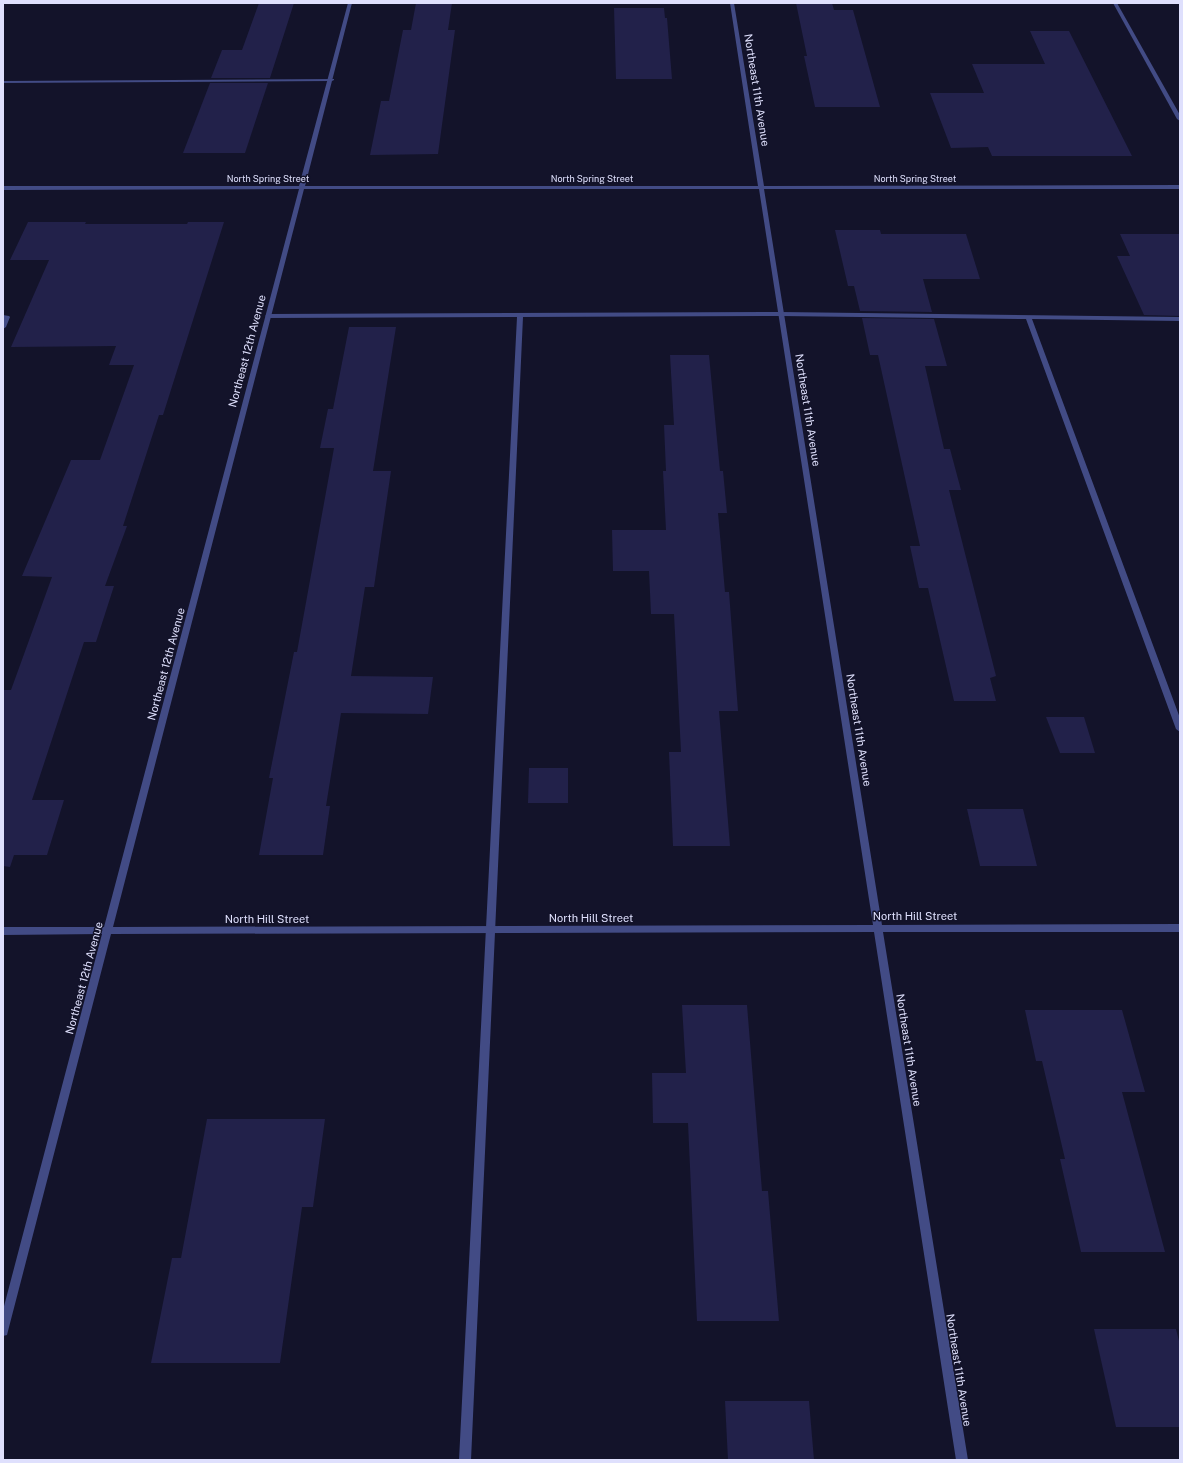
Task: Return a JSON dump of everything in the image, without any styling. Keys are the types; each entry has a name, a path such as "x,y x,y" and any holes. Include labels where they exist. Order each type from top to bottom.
{"street":[{"name":"Northeast 12th Avenue","path":"3,1332 301,188 332,80 350,3"},
{"name":"Northeast 11th Avenue","path":"732,3 962,1460"},
{"path":"1115,3 1180,119"},
{"path":"3,82 332,80"},
{"name":"North Spring Street","path":"3,188 762,189 1180,187"},
{"path":"268,316 782,314 1180,319"},
{"path":"465,1460 520,315"},
{"path":"3,317 7,317 3,327"},
{"path":"1028,317 1180,729"},
{"name":"North Hill Street","path":"3,931 491,931 879,928 1180,928"}],"building":[{"path":"259,3 294,3 270,78 211,78 222,50 242,50"},
{"path":"416,3 452,3 448,30 455,30 438,154 370,155 381,101 389,101 403,30 411,30"},
{"path":"796,3 832,3 834,10 853,10 880,107 815,107 804,56 807,56"},
{"path":"614,8 664,8 665,18 667,18 672,79 616,79"},
{"path":"1030,31 1069,31 1132,156 992,156 988,147 951,148 930,93 984,93 972,64 1045,64"},
{"path":"210,83 268,83 245,153 183,153"},
{"path":"28,222 86,222 85,224 187,224 188,222 224,222 163,415 159,415 123,526 127,526 105,586 114,586 96,642 84,642 32,800 64,800 47,855 14,855 10,867 3,866 3,690 11,690 52,577 22,576 71,460 100,460 134,365 109,365 116,346 11,347 49,260 10,260"},
{"path":"835,230 880,230 881,234 966,234 980,279 923,279 932,312 860,311 854,286 848,286"},
{"path":"1120,234 1180,234 1180,316 1144,315 1117,256 1130,256"},
{"path":"862,318 934,319 947,366 925,366 944,449 950,449 961,490 949,490 996,676 990,678 996,701 954,701 928,588 919,588 910,546 920,546 878,355 870,355"},
{"path":"349,327 396,327 373,471 391,471 374,587 365,587 351,676 433,677 428,714 341,713 326,806 330,806 323,855 259,855 273,778 269,778 294,652 297,652 334,448 320,448 328,409 333,409"},
{"path":"670,355 709,355 720,471 723,471 727,513 718,513 725,592 729,592 738,711 719,711 730,846 673,846 669,752 681,752 674,614 651,614 649,571 613,571 612,530 666,530 663,471 666,471 664,425 674,425"},
{"path":"1046,717 1084,717 1095,753 1060,753"},
{"path":"529,768 568,768 568,803 528,803"},
{"path":"967,809 1023,809 1037,866 980,866"},
{"path":"682,1005 747,1005 762,1191 768,1191 779,1321 697,1321 688,1123 653,1123 652,1073 686,1073"},
{"path":"1025,1010 1122,1010 1145,1092 1122,1092 1165,1252 1081,1252 1060,1159 1065,1159 1042,1061 1036,1061"},
{"path":"207,1119 325,1119 313,1207 302,1207 280,1363 151,1363 172,1258 181,1258"},
{"path":"1094,1329 1176,1329 1180,1345 1180,1427 1116,1427"},
{"path":"725,1401 809,1401 814,1460 728,1460"}]}
